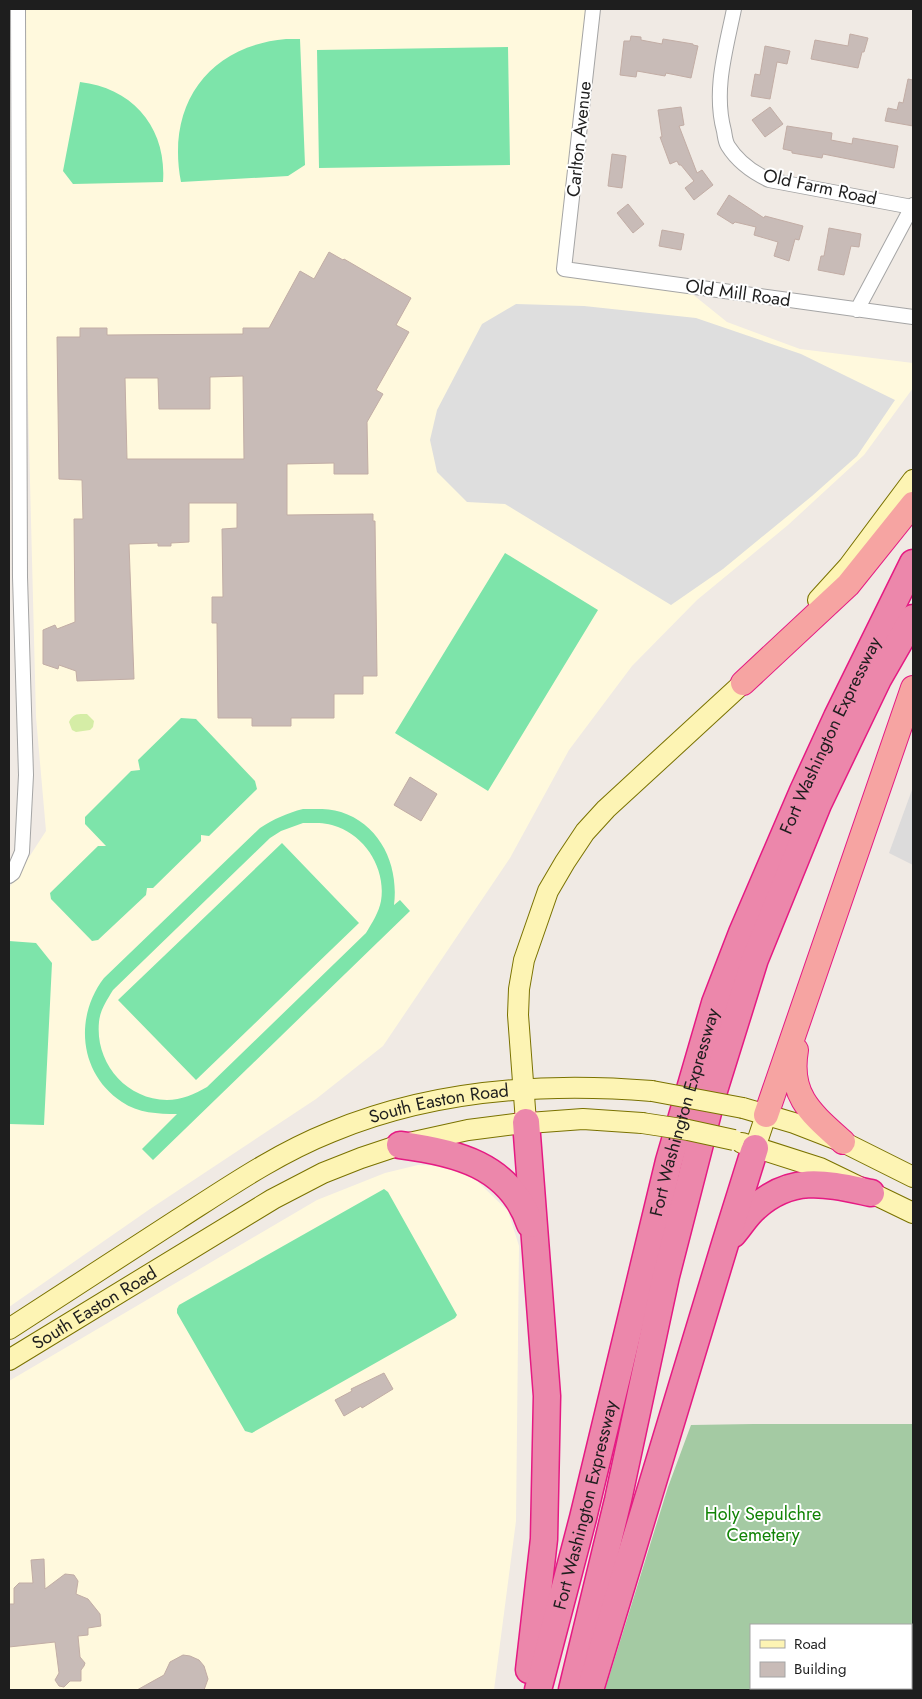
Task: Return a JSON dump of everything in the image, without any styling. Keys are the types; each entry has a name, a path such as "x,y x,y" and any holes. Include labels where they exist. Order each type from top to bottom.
{"highway":[{"path":"743,683 848,585 913,504"},
{"name":"Fort Washington Expressway","path":"538,1690 583,1518 668,1161 715,1003 742,933 807,783 837,717 913,564"},
{"name":"Fort Washington Expressway","path":"572,1690 618,1500 666,1276 712,1097 755,959 818,804 878,679 913,618"},
{"path":"766,1115 913,688"},
{"path":"803,1009 794,1056 794,1076 798,1093 811,1114 843,1142"},
{"path":"526,1122 547,1396 544,1540 536,1622 526,1690"},
{"path":"590,1690 725,1244 744,1144"},
{"path":"400,1145 428,1148 454,1155 473,1161 489,1171 506,1183 519,1199 527,1214 535,1239"},
{"path":"725,1244 755,1207 768,1198 788,1189 811,1183 871,1193"}],"main road":[{"path":"526,1122 518,1015 519,989 524,960 548,891 565,862 585,832 606,809 743,683 848,567 913,480"},
{"name":"South Easton Road","path":"9,1329 243,1177 289,1151 371,1117 459,1097 524,1088 605,1087 652,1091 743,1108 794,1123 843,1142 913,1177"},
{"path":"744,1144 766,1115"},
{"name":"South Easton Road","path":"14,1357 273,1200 323,1173 400,1145 468,1130 526,1122 582,1119 642,1123 688,1130 744,1144 820,1168 913,1213"},
{"path":"9,1335 14,1357"}],"street":[{"path":"9,876 13,873 22,852 26,775 20,577 18,9"},
{"name":"Carlton Avenue","path":"564,269 593,9"},
{"name":"Old Farm Road","path":"734,9 719,99 721,120 727,144 734,154 754,173 769,180 913,206"},
{"path":"857,310 913,206"},
{"name":"Old Mill Road","path":"564,269 857,310 913,316"}],"shaded area":[{"path":"18,9 593,9 564,269 681,285 727,322 800,349 913,363 913,388 864,455 788,525 697,600 632,666 569,750 510,858 383,1046 316,1099 150,1209 9,1307 9,888 46,831 36,717"},
{"path":"516,304 584,306 696,318 801,354 895,400 857,456 812,496 723,569 671,605 505,504 467,502 437,472 430,440 437,410 482,324"},
{"path":"913,787 913,865 889,853"},
{"path":"418,1165 449,1166 477,1181 508,1211 519,1246 516,1521 494,1690 9,1690 9,1381 317,1200 385,1173"}],"green space":[{"path":"286,39 300,39 305,165 288,176 181,182 178,154 180,128 187,105 199,84 215,67 235,53 258,44"},
{"path":"508,47 510,165 319,168 317,50"},
{"path":"80,82 99,86 116,93 131,102 143,114 159,144 163,162 163,182 73,184 63,171"},
{"path":"505,553 598,610 488,791 395,733"},
{"path":"87,714 94,721 93,727 90,730 76,732 72,730 69,722 72,717"},
{"path":"181,718 196,719 255,781 257,789 209,836 201,835 201,841 153,888 147,888 146,895 98,940 92,941 51,899 50,893 98,846 106,846 85,824 85,817 131,771 140,770 138,760"},
{"path":"303,809 327,809 341,812 355,818 367,827 377,837 390,862 395,890 394,905 400,900 410,911 153,1160 142,1149 177,1114 148,1112 128,1106 108,1090 97,1076 89,1061 85,1027 94,993 104,978 260,828","holes":["303,823 329,824 338,827 358,839 372,856 377,867 382,889 377,913 366,933 207,1087 188,1096 167,1100 152,1098 138,1093 116,1076 102,1051 99,1037 99,1022 104,1005 113,990 270,838 281,831"]},
{"path":"282,843 359,923 196,1080 118,1000"},
{"path":"9,941 36,943 52,963 44,1125 9,1124"},
{"path":"384,1189 388,1192 457,1315 455,1318 252,1433 245,1431 177,1313 179,1305"},
{"name":"Holy Sepulchre Cemetery","path":"913,1424 913,1690 605,1690 668,1487 691,1425"}],"building":[{"path":"850,34 868,38 858,68 811,59 815,40 848,46"},
{"path":"631,36 641,37 641,40 662,44 663,39 698,46 691,78 666,73 665,76 637,71 636,77 620,75 624,41 630,41"},
{"path":"765,46 790,51 787,64 777,62 770,99 751,96 755,74 760,75"},
{"path":"908,79 913,80 913,126 885,121 888,108 897,110 899,102 903,103"},
{"path":"681,107 684,125 679,126 697,173 702,170 713,185 694,200 685,188 694,181 677,161 670,164 660,137 662,137 658,110"},
{"path":"770,107 783,124 765,137 752,120"},
{"path":"787,126 832,133 831,140 852,144 853,138 898,146 894,168 823,154 822,158 792,153 792,151 783,149"},
{"path":"612,154 626,156 622,188 608,186"},
{"path":"729,195 764,218 765,216 803,226 799,240 795,239 789,261 774,256 778,242 754,235 756,227 735,222 733,224 717,214"},
{"path":"628,204 644,224 633,233 617,213"},
{"path":"829,228 861,234 859,247 851,246 844,275 818,270 821,256 824,256"},
{"path":"662,230 684,234 681,250 659,246"},
{"path":"329,252 411,298 396,325 409,332 376,390 383,394 367,422 368,474 334,474 334,463 287,464 287,515 373,514 373,521 375,521 377,676 363,676 363,694 334,694 334,718 291,718 291,726 252,726 252,718 218,718 217,623 212,623 212,597 223,597 222,529 237,528 237,503 189,503 189,542 171,543 171,546 158,546 158,543 129,544 134,679 77,681 76,671 59,665 58,669 43,664 43,630 55,625 57,629 75,622 74,519 83,519 82,480 59,479 57,337 80,337 80,328 107,328 107,335 243,334 243,328 269,328 300,271 314,279","holes":["243,376 244,459 127,459 125,378 158,378 159,409 210,409 210,377"]},
{"path":"410,777 437,794 421,821 394,805"},
{"path":"384,1373 393,1389 362,1408 361,1406 344,1416 335,1400 352,1391 351,1389"},
{"path":"44,1559 45,1589 65,1574 74,1575 78,1581 76,1594 88,1599 100,1614 101,1626 88,1628 88,1635 78,1636 80,1657 85,1663 81,1670 81,1681 70,1681 64,1687 59,1686 55,1680 59,1673 55,1642 9,1647 9,1604 14,1604 14,1588 19,1583 33,1583 31,1560"},
{"path":"183,1655 199,1660 204,1666 208,1679 204,1690 137,1690 164,1675 170,1662"}]}
